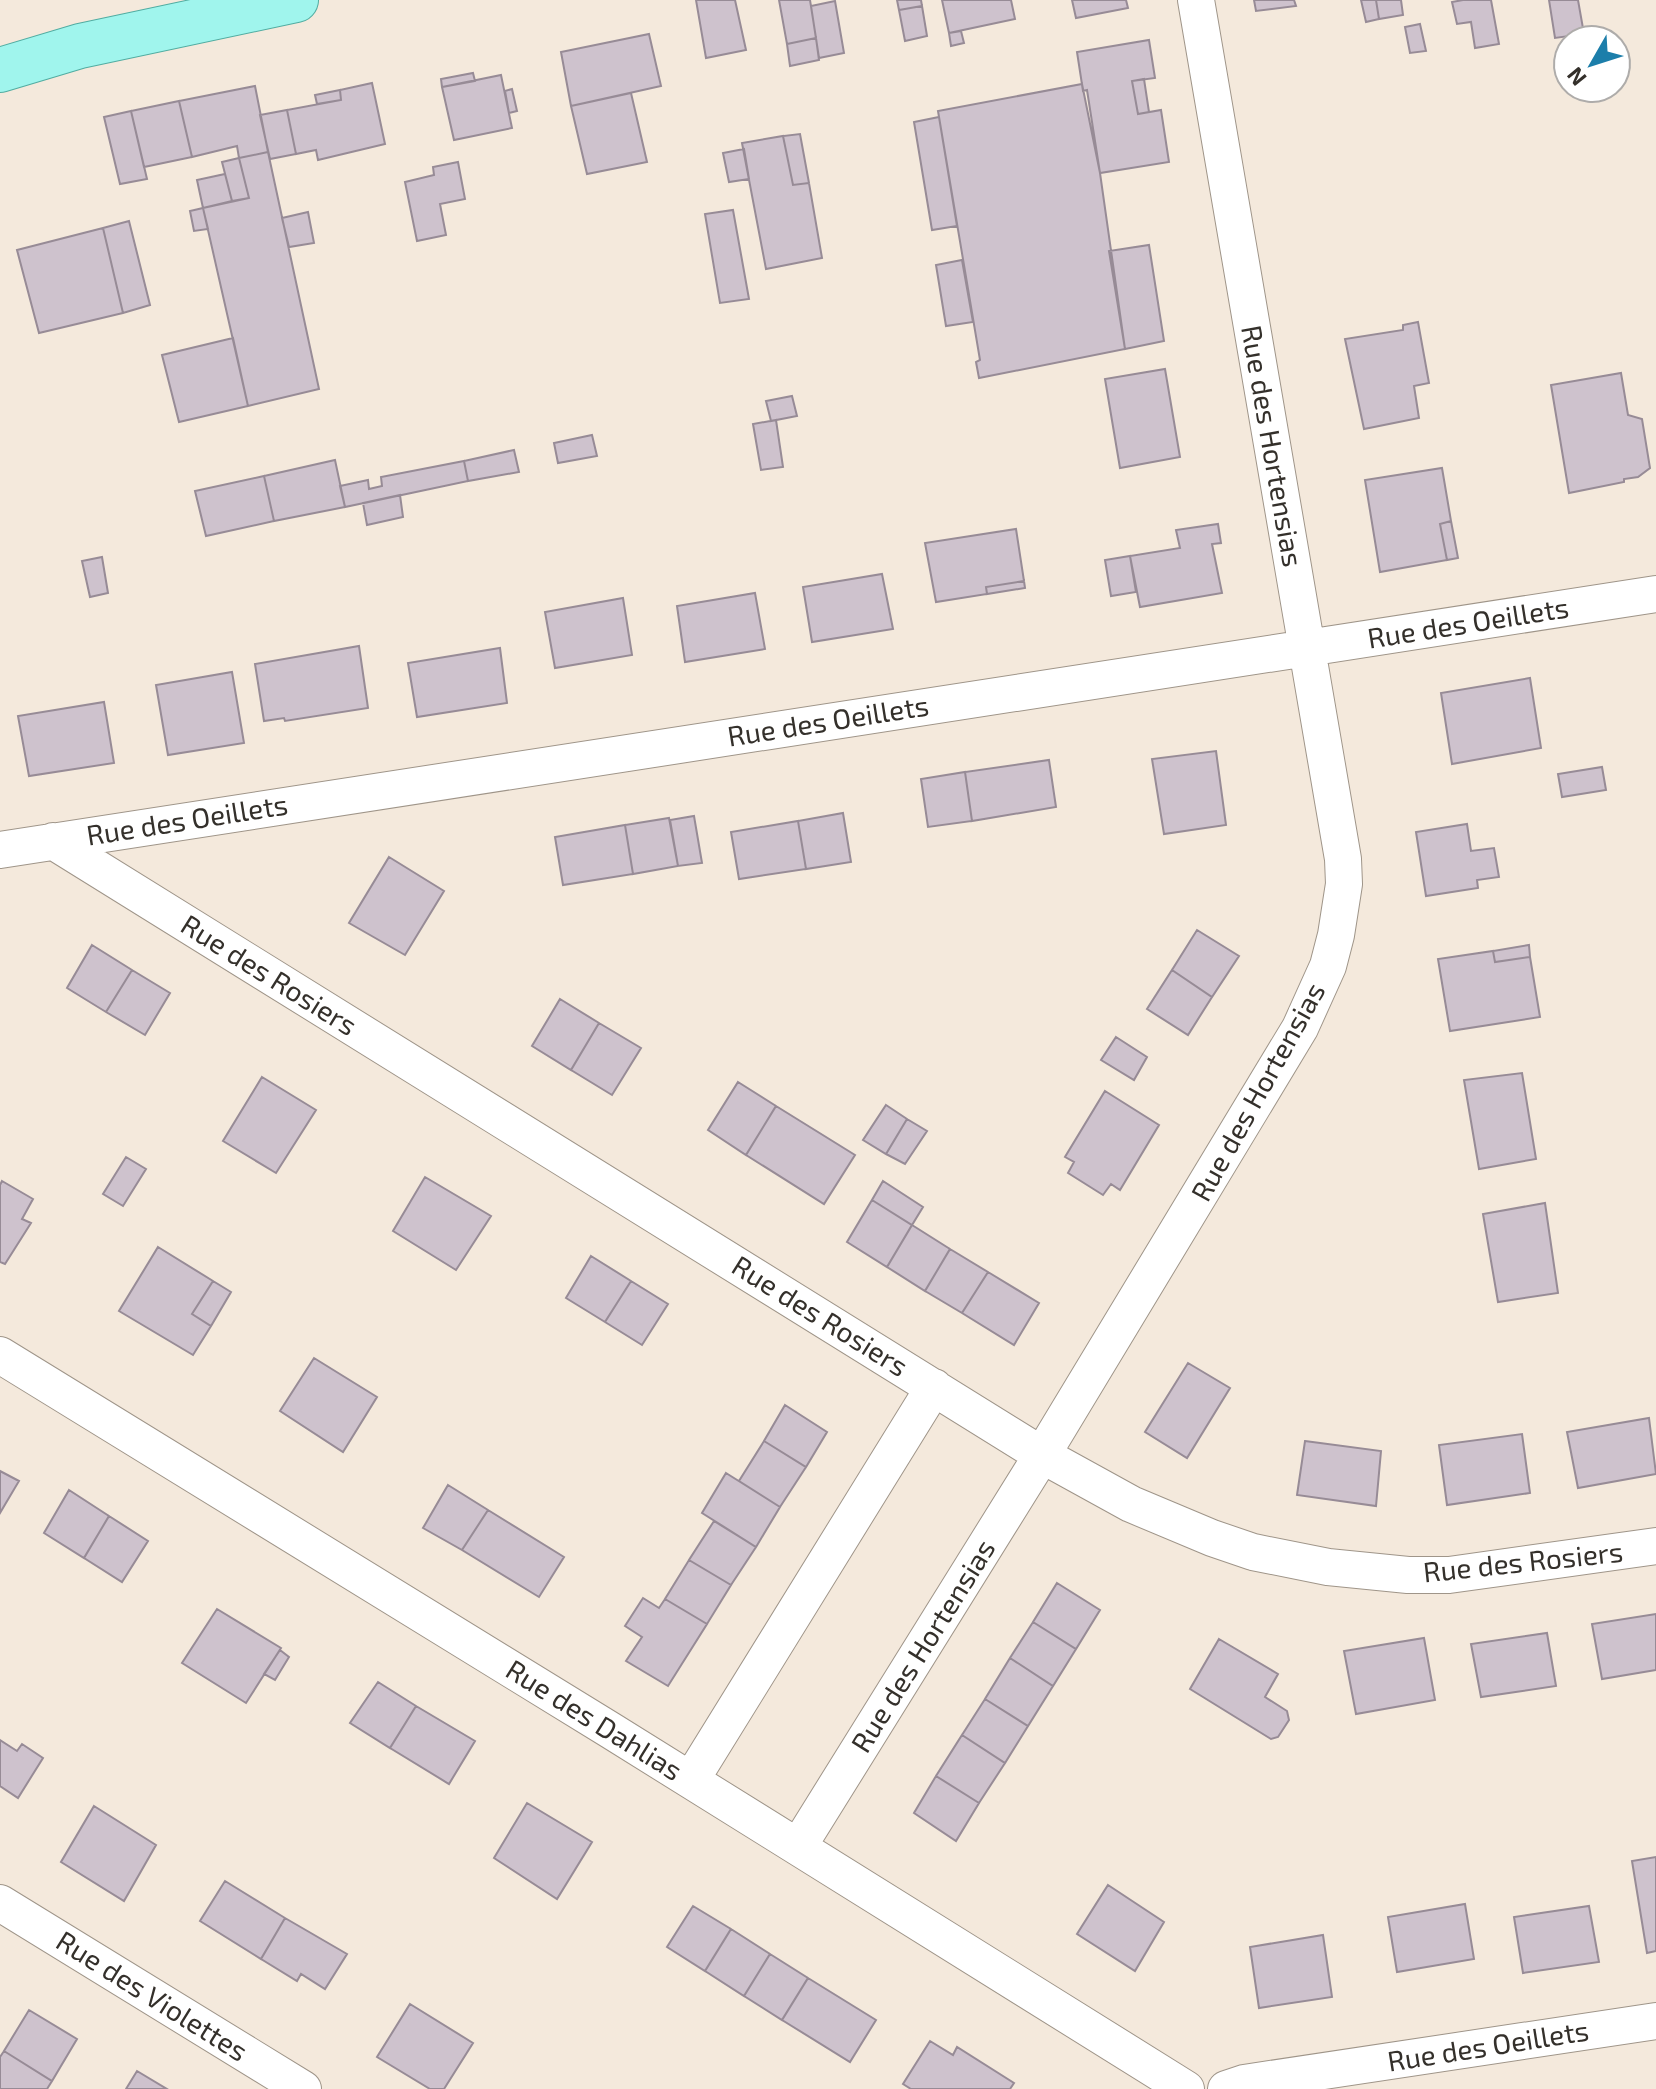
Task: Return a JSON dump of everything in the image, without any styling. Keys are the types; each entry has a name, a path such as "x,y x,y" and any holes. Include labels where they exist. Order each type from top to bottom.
{"main road":[{"path":"0,70 80,46 296,0"},
{"path":"0,54 80,46"}],"street":[{"name":"Rue des Hortensias","path":"798,1847 1279,1066 1328,966 1342,908 1343,859 1196,0"},
{"name":"Rue des Oeillets","path":"0,850 1656,594"},
{"name":"Rue des Rosiers","path":"53,841 1042,1455 1131,1504 1253,1552 1328,1567 1408,1575 1449,1575 1656,1546"},
{"name":"Rue des Dahlias","path":"0,1355 1186,2089"},
{"path":"691,1780 934,1387"},
{"name":"Rue des Violettes","path":"0,1903 303,2089"},
{"name":"Rue des Oeillets","path":"1226,2089 1244,2083 1656,2021"}],"building":[{"path":"696,0 735,0 746,50 706,58"},
{"path":"779,0 810,0 816,38 787,44"},
{"path":"897,0 921,0 922,6 899,10"},
{"path":"942,0 1011,0 1015,19 949,33"},
{"path":"1072,0 1126,0 1128,8 1076,18"},
{"path":"1254,0 1294,0 1296,6 1256,11"},
{"path":"1361,0 1376,0 1379,19 1366,22"},
{"path":"1376,0 1401,0 1403,15 1379,19"},
{"path":"1491,0 1499,44 1475,48 1471,22 1457,24 1452,2"},
{"path":"1549,0 1578,0 1582,24 1553,24"},
{"path":"835,1 844,53 819,58 811,6"},
{"path":"922,6 927,36 905,41 899,10"},
{"path":"1420,24 1426,51 1410,53 1405,27"},
{"path":"961,31 964,43 951,46 949,33"},
{"path":"649,34 661,86 571,106 561,52"},
{"path":"816,38 819,60 790,66 787,44"},
{"path":"1149,40 1155,78 1132,81 1138,114 1161,110 1169,162 1100,173 1087,90 1083,91 1077,52"},
{"path":"473,73 475,81 442,87 441,79"},
{"path":"501,75 512,128 454,140 442,87"},
{"path":"1144,79 1149,112 1138,114 1132,81"},
{"path":"372,83 385,144 318,160 316,150 296,154 287,110 341,100 340,90"},
{"path":"1082,84 1100,173 1125,349 979,378 976,362 980,360 938,111"},
{"path":"255,86 268,152 239,158 237,146 192,157 179,101"},
{"path":"512,89 517,111 509,113 505,91"},
{"path":"340,90 341,100 317,104 315,95"},
{"path":"631,93 647,162 587,174 571,106"},
{"path":"179,101 192,157 144,167 131,111"},
{"path":"287,110 296,154 270,159 260,115"},
{"path":"131,111 147,179 120,184 104,117"},
{"path":"939,117 957,226 932,230 914,122"},
{"path":"800,134 809,183 793,185 783,136"},
{"path":"783,136 793,185 809,183 822,258 766,269 742,143"},
{"path":"744,149 749,179 729,182 723,153"},
{"path":"268,152 319,389 248,406 203,208 249,198 239,158"},
{"path":"239,158 249,198 232,201 222,162"},
{"path":"458,162 465,199 440,204 446,235 417,241 405,182 434,175 433,167"},
{"path":"225,174 232,201 203,208 197,180"},
{"path":"203,208 208,229 194,231 190,211"},
{"path":"733,210 749,299 720,303 705,214"},
{"path":"308,212 314,243 289,247 282,218"},
{"path":"129,221 150,305 123,313 103,228"},
{"path":"103,228 123,313 39,333 17,250"},
{"path":"1149,245 1164,341 1125,349 1109,251"},
{"path":"962,260 973,322 946,326 936,265"},
{"path":"1418,322 1429,383 1414,386 1419,418 1364,429 1345,339 1403,330 1403,325"},
{"path":"233,338 248,406 179,422 162,355"},
{"path":"1165,369 1180,457 1120,468 1105,379"},
{"path":"1621,373 1628,415 1642,419 1650,468 1638,477 1624,479 1624,482 1569,493 1551,385"},
{"path":"792,396 797,416 771,421 766,401"},
{"path":"776,420 783,467 761,470 753,424"},
{"path":"592,435 597,456 558,463 554,443"},
{"path":"514,450 519,472 468,481 464,461"},
{"path":"335,460 345,507 274,521 264,476"},
{"path":"464,461 468,481 345,507 340,486 368,480 369,489 382,486 381,477"},
{"path":"1442,468 1451,521 1440,524 1447,560 1380,572 1365,480"},
{"path":"264,476 274,521 206,536 195,491"},
{"path":"400,495 403,517 367,525 363,503"},
{"path":"1451,521 1458,558 1447,560 1440,524"},
{"path":"1218,524 1221,543 1212,544 1222,593 1140,607 1130,556 1180,548 1176,530"},
{"path":"1016,529 1024,581 986,587 987,594 936,602 925,543"},
{"path":"1130,556 1136,592 1111,596 1105,560"},
{"path":"102,557 108,593 90,597 82,561"},
{"path":"882,574 893,629 812,642 803,587"},
{"path":"1024,581 1025,588 987,594 986,587"},
{"path":"755,593 765,649 685,662 677,606"},
{"path":"623,598 632,655 555,668 545,612"},
{"path":"359,646 368,708 285,721 284,718 264,721 255,664"},
{"path":"500,648 507,703 417,717 408,663"},
{"path":"232,672 244,743 168,755 156,685"},
{"path":"1530,678 1541,748 1452,764 1441,693"},
{"path":"104,702 114,763 29,776 18,716"},
{"path":"1216,751 1226,825 1164,834 1152,759"},
{"path":"1049,760 1056,807 972,821 965,772"},
{"path":"1602,767 1606,790 1562,797 1558,774"},
{"path":"965,772 972,821 928,827 921,779"},
{"path":"843,813 851,862 806,869 798,821"},
{"path":"694,816 702,863 678,866 670,820"},
{"path":"669,818 678,866 633,874 625,825"},
{"path":"798,821 806,869 739,879 731,832"},
{"path":"1467,824 1471,851 1494,848 1499,877 1477,880 1478,888 1426,896 1416,832"},
{"path":"625,825 633,874 563,885 555,837"},
{"path":"389,857 444,891 405,955 349,923"},
{"path":"1197,930 1239,956 1212,997 1172,970"},
{"path":"92,945 132,970 106,1012 67,988"},
{"path":"1529,945 1530,957 1495,962 1493,951"},
{"path":"1493,951 1495,962 1530,957 1540,1017 1450,1031 1438,959"},
{"path":"132,970 170,993 145,1035 106,1012"},
{"path":"1172,970 1212,997 1188,1035 1147,1009"},
{"path":"560,999 599,1023 571,1070 532,1046"},
{"path":"599,1023 641,1048 612,1095 571,1070"},
{"path":"1116,1037 1147,1057 1134,1080 1101,1060"},
{"path":"1522,1073 1536,1159 1479,1169 1464,1080"},
{"path":"262,1077 316,1110 276,1173 223,1141"},
{"path":"738,1082 776,1106 746,1155 708,1130"},
{"path":"1105,1091 1159,1125 1120,1190 1111,1184 1103,1195 1068,1173 1074,1162 1065,1157"},
{"path":"886,1105 907,1119 886,1154 863,1140"},
{"path":"776,1106 855,1155 824,1204 746,1155"},
{"path":"907,1119 927,1131 905,1164 886,1154"},
{"path":"126,1157 146,1169 123,1206 103,1194"},
{"path":"425,1177 491,1216 456,1270 393,1231"},
{"path":"2,1181 33,1199 22,1219 31,1223 5,1264 0,1262"},
{"path":"883,1181 923,1207 912,1225 872,1200"},
{"path":"872,1200 912,1225 887,1267 847,1242"},
{"path":"1545,1203 1558,1293 1498,1302 1483,1214"},
{"path":"912,1225 950,1249 925,1291 887,1267"},
{"path":"158,1247 213,1281 192,1314 211,1326 193,1355 119,1311"},
{"path":"950,1249 988,1272 962,1313 925,1291"},
{"path":"591,1256 631,1281 605,1322 566,1298"},
{"path":"988,1272 1039,1303 1014,1345 962,1313"},
{"path":"213,1281 231,1292 211,1326 192,1314"},
{"path":"631,1281 668,1304 642,1345 605,1322"},
{"path":"314,1358 377,1397 343,1452 280,1411"},
{"path":"1188,1363 1230,1388 1187,1458 1145,1432"},
{"path":"785,1405 827,1432 806,1467 764,1441"},
{"path":"1649,1418 1656,1474 1578,1488 1567,1432"},
{"path":"1522,1434 1530,1493 1447,1505 1439,1445"},
{"path":"764,1441 806,1467 780,1507 739,1481"},
{"path":"1305,1441 1381,1451 1376,1506 1297,1495"},
{"path":"0,1471 19,1481 0,1513"},
{"path":"726,1473 780,1507 756,1547 702,1513"},
{"path":"448,1485 488,1510 462,1550 423,1528"},
{"path":"69,1490 109,1516 84,1558 44,1533"},
{"path":"488,1510 564,1557 539,1597 462,1550"},
{"path":"109,1516 148,1541 122,1582 84,1558"},
{"path":"714,1521 756,1547 731,1585 689,1560"},
{"path":"689,1560 731,1585 707,1624 665,1599"},
{"path":"1057,1583 1100,1610 1076,1649 1033,1622"},
{"path":"643,1598 659,1608 665,1599 707,1624 668,1686 626,1661 642,1637 625,1626"},
{"path":"217,1609 281,1648 246,1703 182,1663"},
{"path":"1656,1614 1656,1670 1602,1679 1592,1624"},
{"path":"1033,1622 1076,1649 1053,1686 1010,1658"},
{"path":"1547,1633 1556,1686 1481,1697 1471,1644"},
{"path":"1424,1638 1435,1700 1356,1714 1344,1651"},
{"path":"1219,1639 1278,1674 1265,1697 1287,1711 1289,1720 1278,1737 1271,1739 1190,1689"},
{"path":"280,1650 289,1657 275,1680 264,1674"},
{"path":"1010,1658 1053,1686 1028,1726 985,1699"},
{"path":"378,1682 416,1706 390,1748 350,1723"},
{"path":"985,1699 1028,1726 1005,1763 962,1735"},
{"path":"416,1706 475,1741 449,1784 390,1748"},
{"path":"962,1735 1005,1763 979,1803 936,1776"},
{"path":"0,1740 17,1751 22,1744 43,1758 18,1798 0,1786"},
{"path":"936,1776 979,1803 956,1841 914,1813"},
{"path":"527,1803 592,1842 557,1899 494,1858"},
{"path":"94,1806 156,1845 124,1901 61,1862"},
{"path":"1656,1857 1656,1951 1647,1953 1632,1861"},
{"path":"225,1881 285,1918 261,1959 200,1921"},
{"path":"1108,1885 1164,1922 1135,1971 1077,1934"},
{"path":"1465,1904 1474,1959 1397,1972 1388,1917"},
{"path":"693,1906 731,1929 705,1971 667,1947"},
{"path":"1589,1906 1599,1962 1523,1973 1514,1917"},
{"path":"285,1918 347,1954 325,1989 301,1974 297,1981 261,1959"},
{"path":"731,1929 770,1954 744,1996 705,1971"},
{"path":"1323,1935 1332,1997 1259,2008 1250,1947"},
{"path":"770,1954 808,1978 782,2020 744,1996"},
{"path":"808,1978 876,2020 850,2062 782,2020"},
{"path":"410,2004 473,2043 444,2089 430,2089 377,2057"},
{"path":"29,2010 77,2039 52,2081 4,2051"},
{"path":"930,2041 953,2055 957,2047 1014,2083 1010,2089 911,2089 903,2084"},
{"path":"4,2051 52,2081 47,2089 0,2089 0,2057"},
{"path":"137,2071 167,2089 126,2089"}]}
